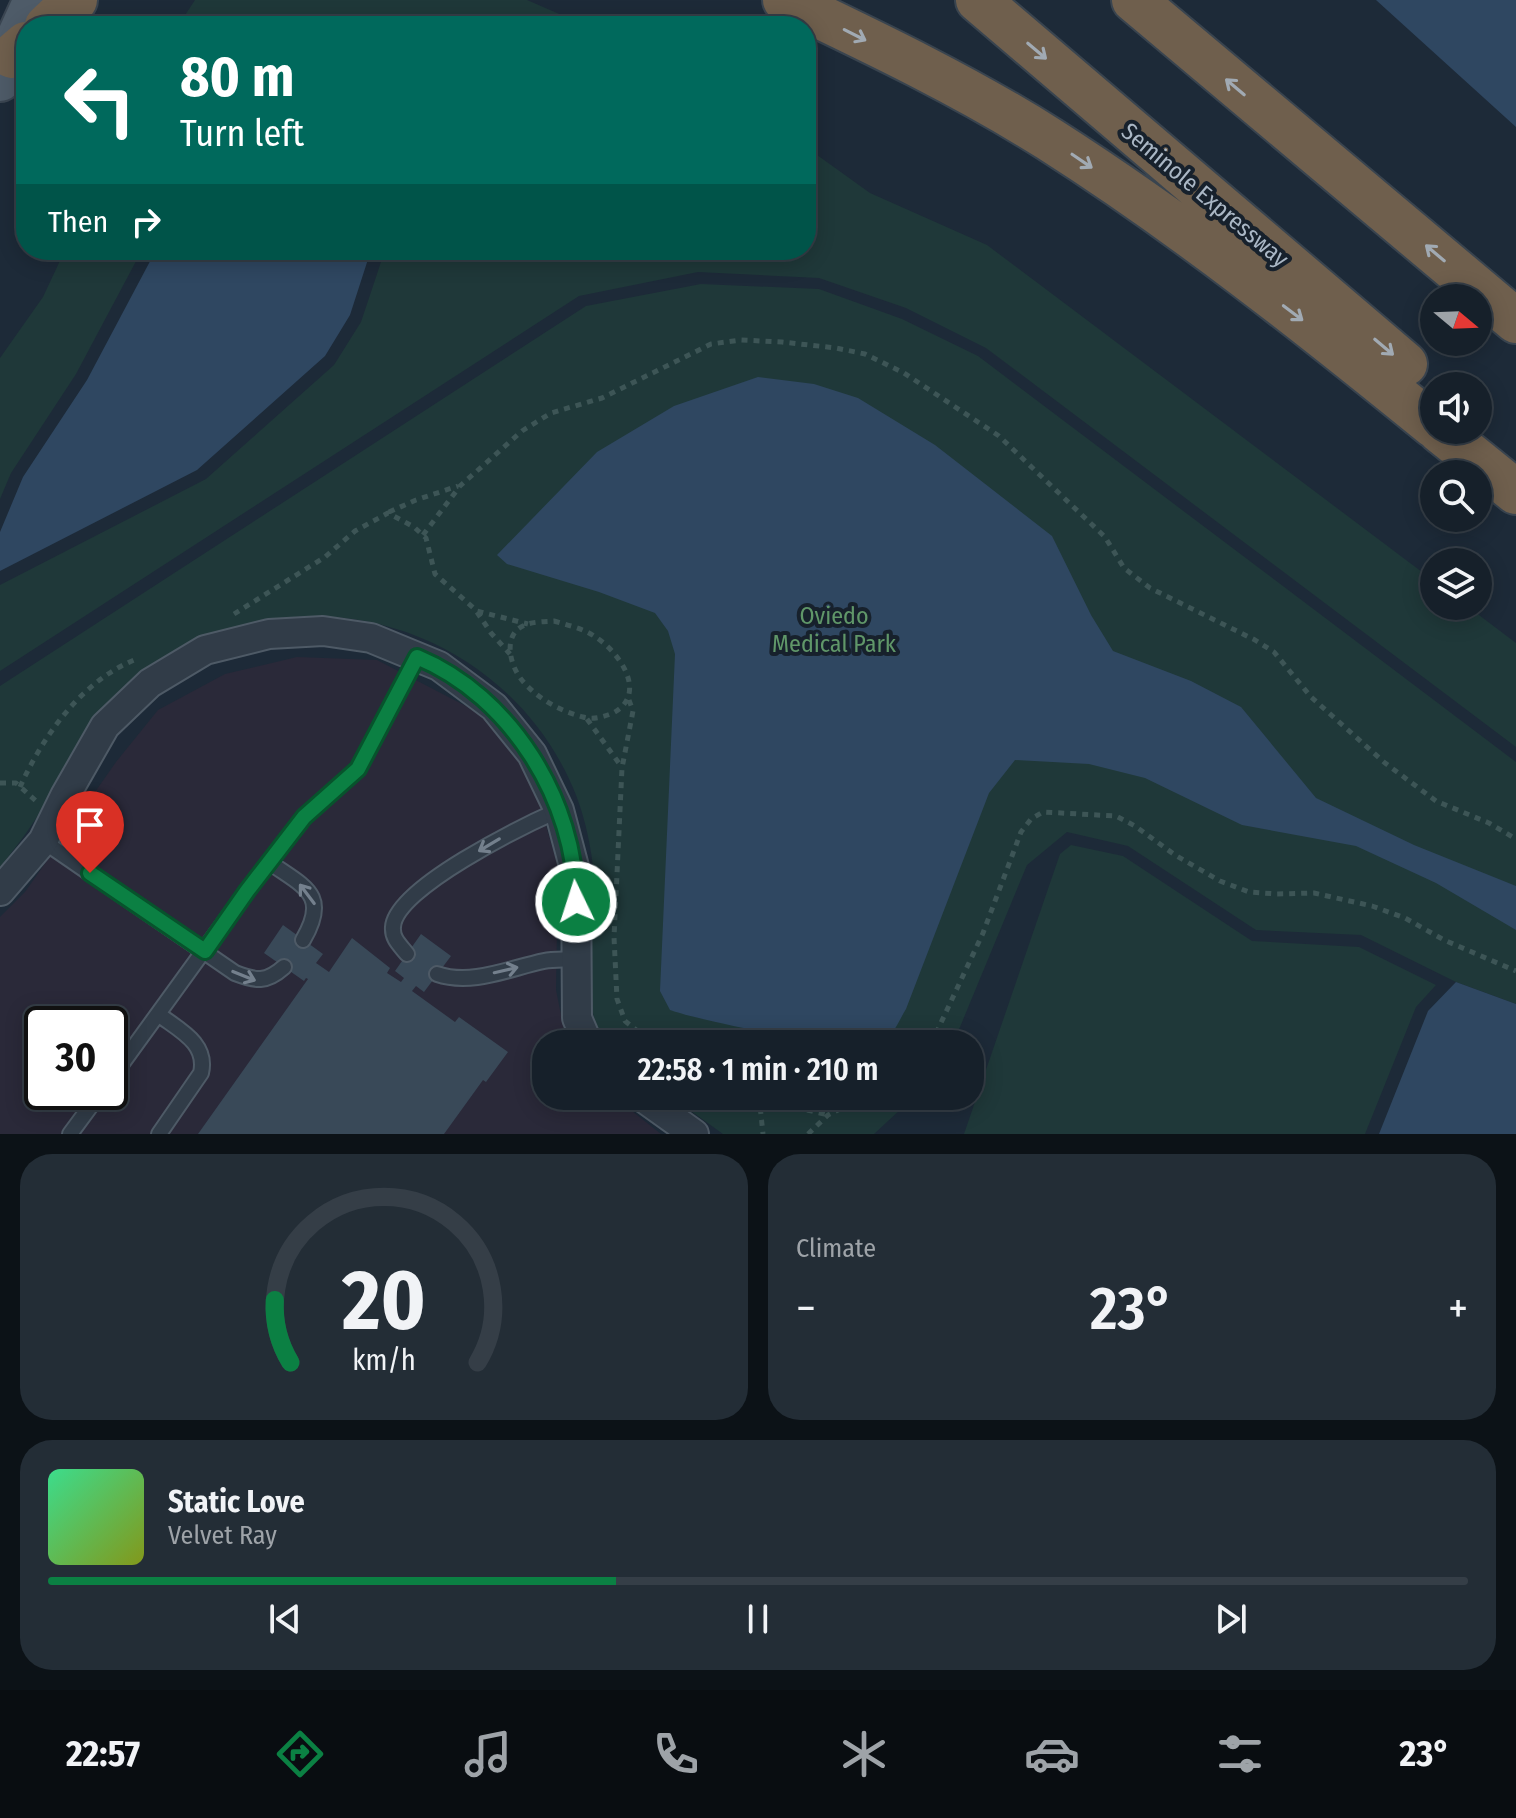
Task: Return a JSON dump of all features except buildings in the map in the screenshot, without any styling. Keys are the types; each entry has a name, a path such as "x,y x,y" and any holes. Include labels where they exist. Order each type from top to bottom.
{"highway":[{"path":"58,16 75,0"},
{"path":"785,0 954,84 1048,138 1183,230 1331,342 1420,415"},
{"name":"Seminole Expressway","path":"978,0 1420,376"},
{"path":"1134,0 1516,321"},
{"path":"1492,437 1516,457"},
{"path":"1456,444 1516,492"}],"street":[{"path":"0,891 43,841 105,726 150,683 205,650 269,634 323,631 371,638 439,666 494,707 532,754 559,810 576,874 577,1018 582,1030"},
{"path":"661,1110 694,1134"}],"lane":[{"path":"128,1055 304,817 358,769 417,657"},
{"path":"407,954 394,937 393,924 411,898 453,867 500,839 559,810"},
{"path":"43,841 235,973 258,981 272,978 284,967"},
{"path":"269,862 306,888 315,904 314,921 303,940"},
{"path":"437,974 450,979 472,978 548,960 576,959"},
{"path":"158,1014 195,1042 203,1064 201,1073 159,1134"},
{"path":"70,1134 88,1110"}],"path":[{"path":"423,535 460,486 522,431 551,413 602,398 711,344 741,340 782,342 865,354 904,373 999,436 1105,537 1124,568 1150,588 1274,652 1311,697 1385,763 1436,801 1489,823 1516,839"},
{"path":"388,513 460,486"},
{"path":"477,611 510,654 521,679 547,702 587,719 622,768"},
{"path":"510,654 512,637 518,629 528,624 554,621 595,636 621,663 632,692 629,700 608,714 587,719"},
{"path":"629,700 633,711 622,768 614,937 617,999 625,1021 636,1030"},
{"path":"938,1030 983,933 1021,832 1031,819 1043,812 1116,816 1220,881 1249,892 1314,893 1372,906 1405,918 1444,940 1516,971"},
{"path":"760,1110 763,1134"},
{"path":"807,1110 828,1115"},
{"path":"808,1134 838,1110"}],"shaded area":[{"path":"297,657 377,660 489,718 533,782 558,866 556,990 564,1030 532,1030 532,1110 631,1110 661,1134 0,1134 0,917 25,892 116,762 158,710 225,674"}],"green space":[{"path":"195,0 527,0 564,16 185,16"},
{"path":"816,154 870,193 987,245 1420,570 1420,620 1486,620 1516,643 1516,747 986,348 906,308 819,278 698,272 579,296 0,671 0,585 206,479 334,365 361,322 382,260 816,260"},
{"path":"60,260 137,260 76,374 11,473 0,499 0,358 43,297"},
{"name":"Oviedo Medical Park","path":"701,284 819,289 902,319 978,356 1516,762 1516,1004 1456,982 1361,935 1256,930 1128,846 1067,832 1027,865 959,1030 598,1030 590,985 594,878 590,847 576,795 551,746 518,704 478,669 432,643 383,625 331,617 277,619 223,631 191,645 141,679 92,722 38,815 0,867 0,686 586,306"},
{"path":"1071,845 1123,856 1252,941 1359,947 1436,985 1416,1007 1365,1134 964,1134 972,1110 984,1110 984,1076 1060,854"},
{"path":"690,1110 900,1110 874,1134 723,1134"}],"water":[{"path":"1376,0 1516,0 1516,127"},
{"path":"151,260 368,260 350,315 325,356 197,470 0,571 0,532 23,477 87,380"},
{"path":"758,377 814,384 858,398 935,445 1052,536 1091,615 1113,651 1191,681 1241,707 1316,798 1414,845 1516,886 1516,930 1436,883 1356,846 1242,825 1145,778 1089,764 1015,760 989,793 906,1009 894,1030 754,1030 670,1010 660,991 675,654 668,631 655,613 507,564 497,555 597,452 674,406"},
{"path":"1456,982 1516,1004 1516,1134 1379,1134 1428,1011"}],"route":[{"path":"90,873 205,951 304,817 358,769 417,657 439,666 494,707 532,754 559,810 576,874 576,902"}]}
